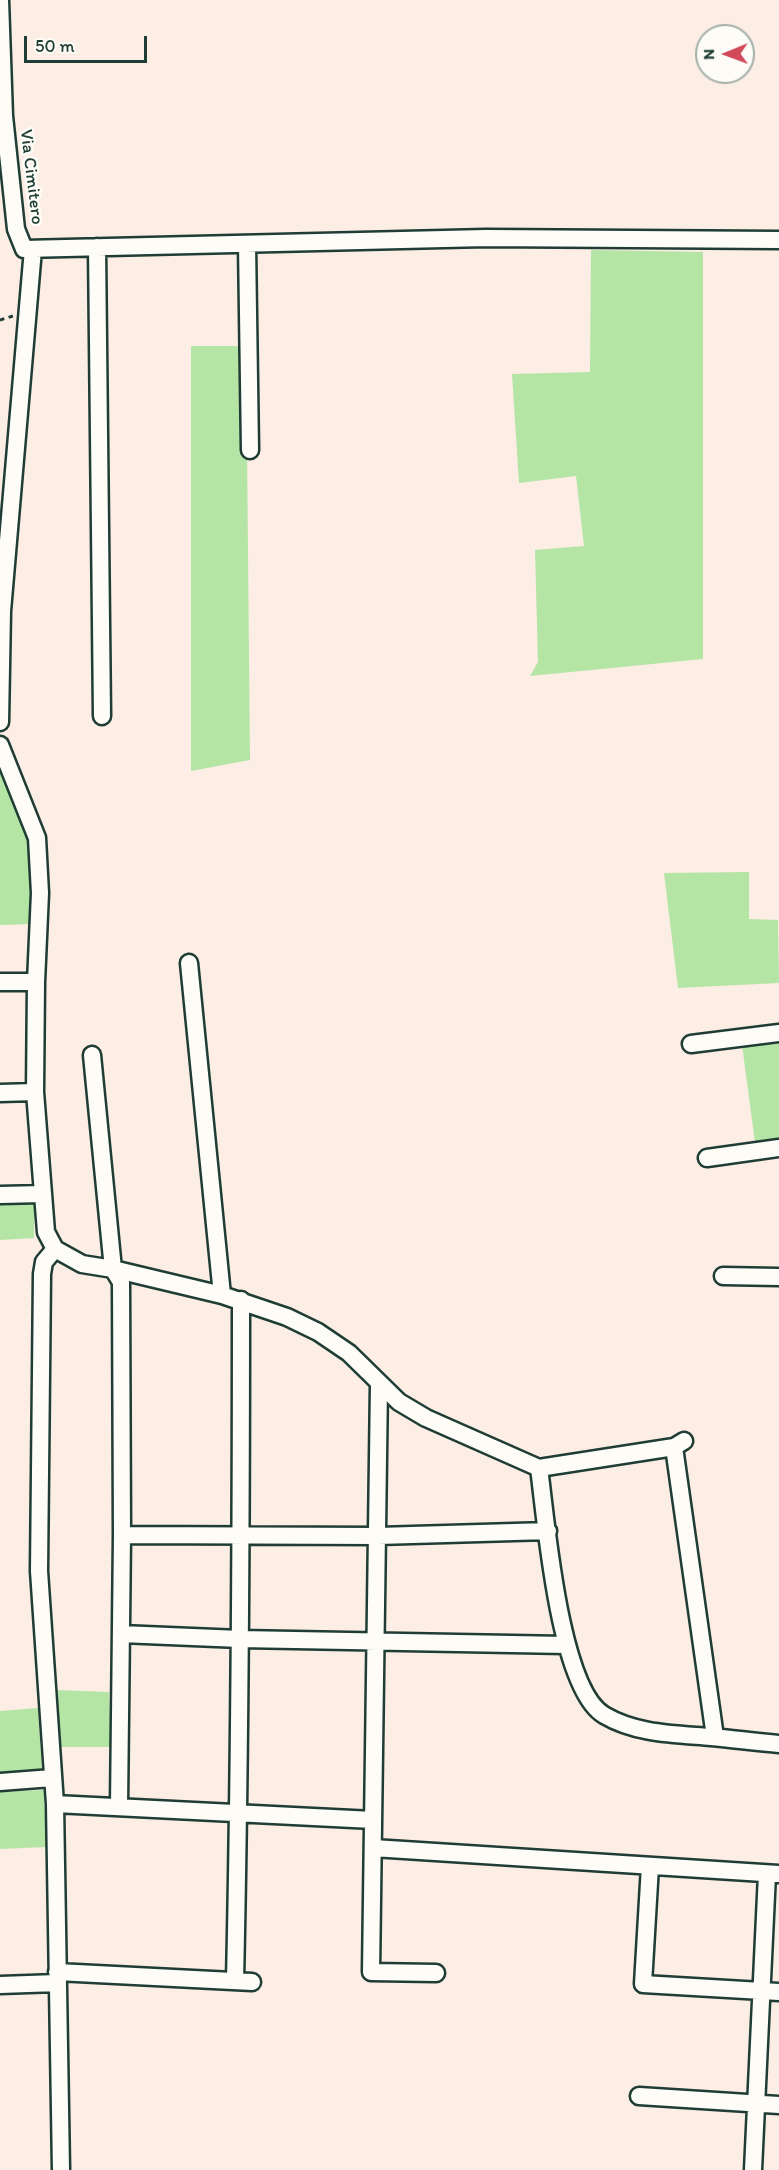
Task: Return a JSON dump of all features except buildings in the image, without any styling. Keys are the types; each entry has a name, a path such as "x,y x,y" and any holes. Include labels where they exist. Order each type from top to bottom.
{"street":[{"name":"Via Cimitero","path":"0,0 4,116 16,230 28,249"},
{"path":"0,722 2,611 28,249 486,238 779,240"},
{"path":"247,244 250,450"},
{"path":"97,247 102,717"},
{"path":"0,745 37,838 40,893 35,1092 46,1232 55,1249 82,1264 113,1269 222,1295 287,1317 326,1336 349,1353 399,1402 426,1418 539,1468 679,1444 715,1737"},
{"path":"189,963 222,1295"},
{"path":"0,982 36,982"},
{"path":"691,1044 779,1033"},
{"path":"92,1054 113,1269 121,1282 122,1535 119,1806"},
{"path":"0,1094 35,1092"},
{"path":"707,1158 779,1148"},
{"path":"0,1195 43,1194"},
{"path":"55,1249 44,1262 42,1274 39,1571 55,1804 61,2170"},
{"path":"723,1276 779,1277"},
{"path":"0,1985 57,1978 243,1981 239,1813 241,1300"},
{"path":"379,1384 371,1972 436,1972"},
{"path":"539,1468 560,1619 566,1645 585,1695 592,1706 604,1715 625,1725 651,1732 779,1744"},
{"path":"122,1535 378,1536 548,1531"},
{"path":"121,1634 240,1639 566,1645"},
{"path":"0,1782 52,1778"},
{"path":"55,1804 373,1820"},
{"path":"373,1848 773,1874 771,1992 756,2103 753,2170"},
{"path":"650,1866 644,1984 771,1992"},
{"path":"639,2096 779,2105"}],"green space":[{"path":"591,250 703,252 703,659 530,676 538,662 535,550 584,546 576,476 519,483 512,374 590,372"},
{"path":"191,346 246,346 250,760 191,771"},
{"path":"0,765 26,829 32,867 32,924 0,925"},
{"path":"749,872 749,919 778,920 779,983 678,988 664,873"},
{"path":"779,1041 779,1139 755,1142 742,1045"},
{"path":"34,1201 34,1238 0,1240 0,1202"},
{"path":"55,1690 109,1692 111,1747 59,1747"},
{"path":"38,1708 42,1771 0,1773 0,1711"},
{"path":"44,1790 46,1847 0,1849 0,1792"}]}
